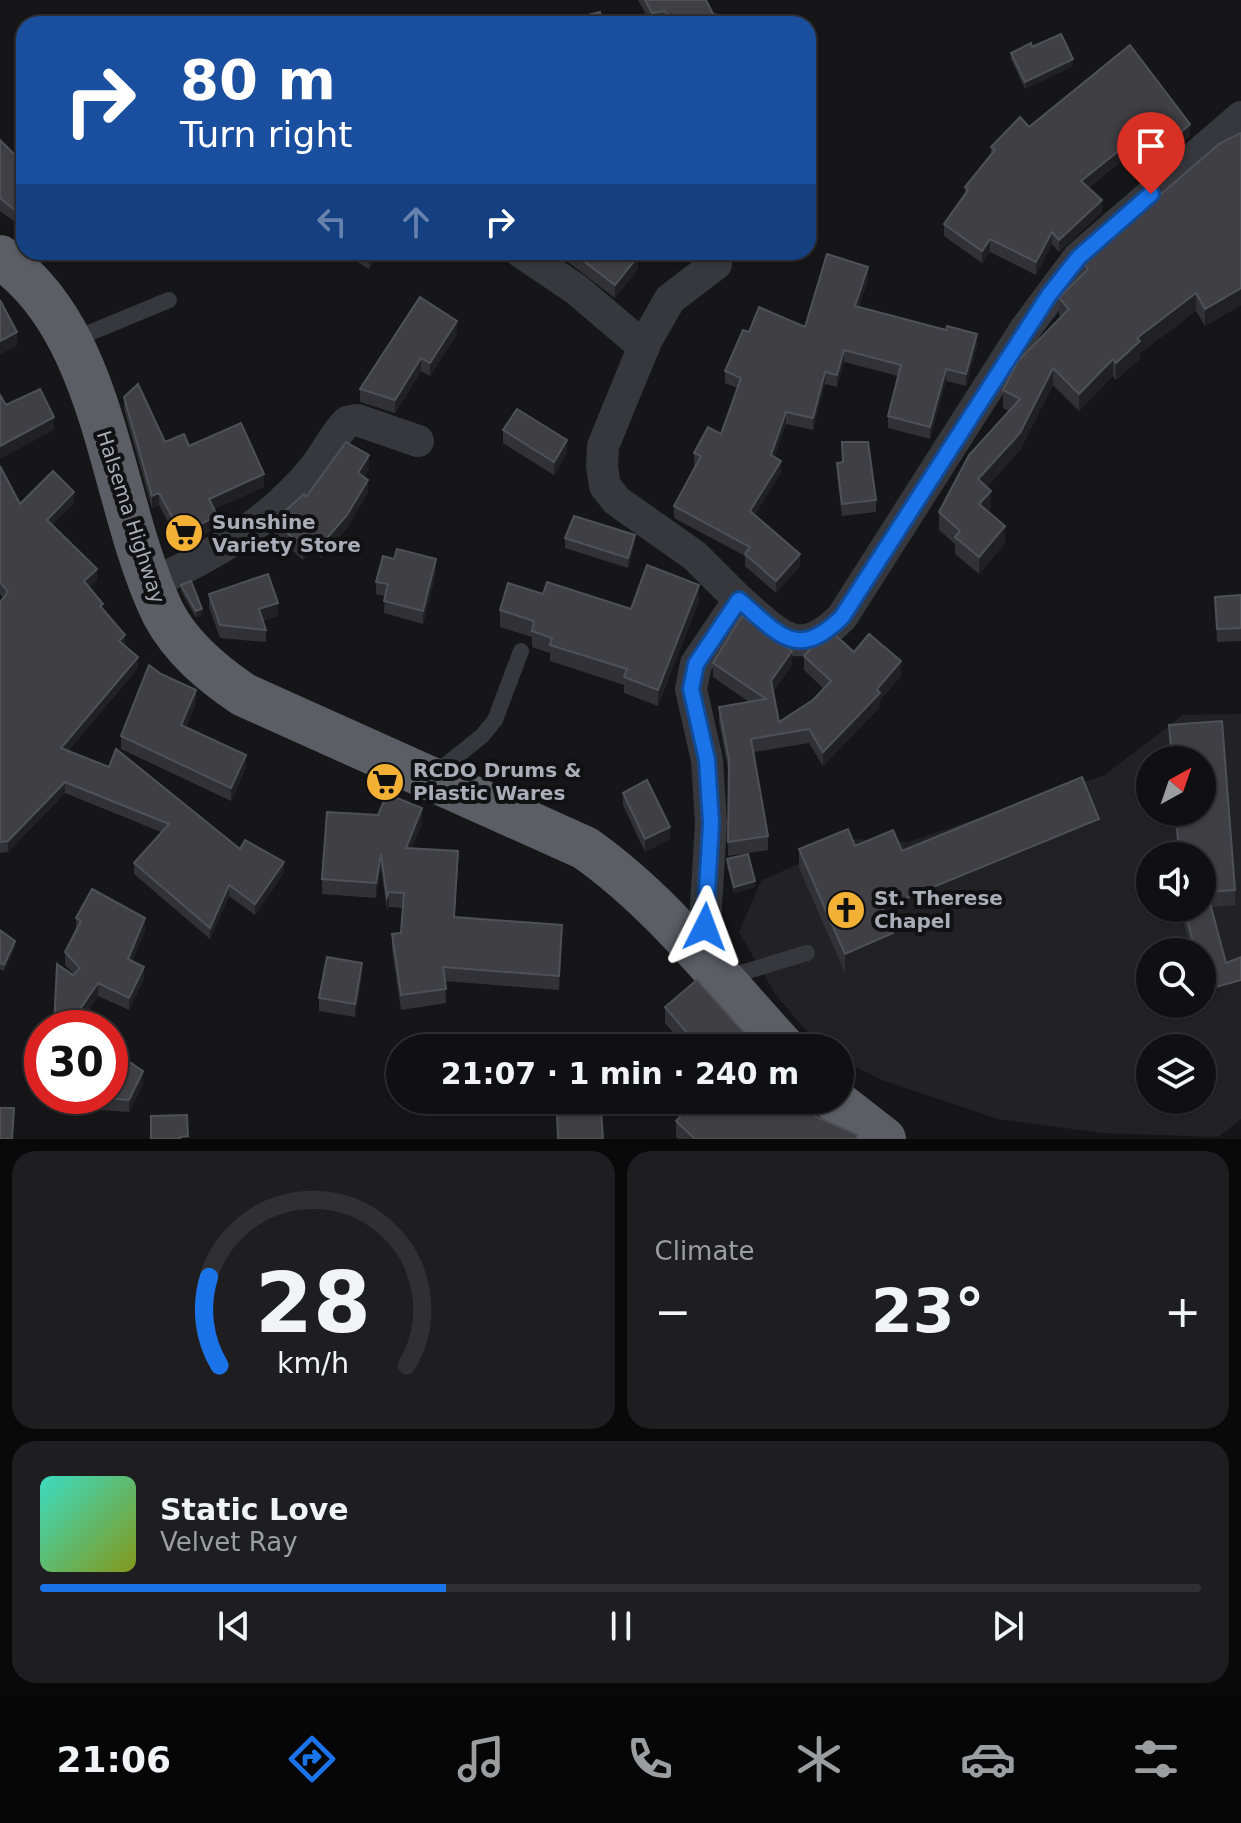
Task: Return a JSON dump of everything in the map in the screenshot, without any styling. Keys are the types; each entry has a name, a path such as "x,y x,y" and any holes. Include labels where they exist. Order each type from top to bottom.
{"highway":[{"name":"Halsema Highway","path":"0,257 24,273 51,305 94,404 164,615 211,673 244,695 585,848 611,866 713,967 772,1034"},
{"path":"852,1114 884,1139"}],"street":[{"path":"716,264 670,299 644,347 603,446 605,486 617,501 716,574 739,600 774,630 799,642 811,641 826,634 842,617 1026,328 1079,257 1241,117"},
{"path":"533,260 577,290 644,347"},
{"path":"151,583 193,566 273,508 316,466 347,422 357,420 418,441"},
{"path":"713,967 707,760 691,689 696,664 739,600"}],"lane":[{"path":"69,341 169,300"},
{"path":"430,778 495,720 521,651"},
{"path":"713,967 807,953"}],"shaded area":[{"path":"1241,714 1241,1119 1218,1137 1102,1133 998,1119 882,1080 854,1066 854,1034 809,1034 775,994 739,932 761,881 852,839 908,842 1105,775 1136,751 1136,826 1216,826 1216,746 1143,746 1183,715"}],"building":[{"path":"645,0 706,0 713,14 724,16 668,16 665,11 652,13"},
{"path":"1061,34 1073,59 1025,82 1011,53"},
{"path":"1130,45 1190,124 1157,153 1141,133 1081,181 1102,200 1059,240 1052,232 1036,262 990,239 982,251 944,224 968,190 965,187 995,150 991,147 1020,117 1029,127"},
{"path":"1241,133 1241,288 1205,309 1196,293 1137,338 1140,341 1116,363 1113,359 1079,394 1053,368 1020,433 978,479 991,491 979,504 1005,526 979,557 955,537 960,531 939,512 969,455 1020,399 1003,390 1018,361 1069,309 1059,298 1088,269 1084,264 1093,253 1219,144"},
{"path":"0,140 16,156 16,209 0,198"},
{"path":"827,254 868,267 855,306 946,330 947,326 977,334 966,374 946,369 930,427 888,416 901,365 844,350 837,375 825,372 813,418 786,412 771,455 781,461 750,511 800,554 776,581 745,554 750,547 674,506 701,456 694,453 708,427 721,434 741,378 725,371 743,330 749,332 759,307 805,327"},
{"path":"582,260 635,260 615,285"},
{"path":"420,297 457,321 430,363 421,358 395,400 360,389"},
{"path":"0,300 17,332 0,341"},
{"path":"138,384 165,442 184,434 189,446 241,423 264,474 209,499 217,515 182,535 159,493 152,496 124,397"},
{"path":"40,389 54,417 0,446 0,395 6,405"},
{"path":"517,409 567,440 554,462 503,430"},
{"path":"346,442 369,455 358,473 368,480 347,515 321,545 312,537 303,547 274,521 304,494 306,497"},
{"path":"842,442 868,442 876,500 842,504 837,463 843,462"},
{"path":"0,466 20,504 53,471 74,492 47,520 97,569 84,581 125,635 119,641 138,657 61,748 109,767 116,749 240,849 245,840 284,862 255,904 229,885 210,928 134,863 169,824 65,782 8,841 0,842 0,602 8,592 0,582"},
{"path":"574,516 635,535 628,558 565,538"},
{"path":"397,549 436,559 423,611 384,601 388,584 376,582 383,556 394,559"},
{"path":"647,565 699,585 658,690 624,677 627,669 550,645 552,638 532,631 534,621 500,610 508,583 543,594 547,582 631,609"},
{"path":"268,574 278,603 259,609 266,630 220,625 209,594"},
{"path":"191,581 202,609 196,611 181,585"},
{"path":"1241,595 1241,628 1217,629 1215,597"},
{"path":"742,616 792,651 771,681 779,722 813,700 831,681 804,656 816,643 834,634 854,652 869,634 901,661 877,689 880,693 823,752 809,729 751,739 768,836 728,842 729,760 719,707 766,699 713,663"},
{"path":"149,665 196,690 181,725 246,755 231,788 121,736"},
{"path":"1222,721 1235,890 1216,891 1216,842 1178,842 1177,826 1216,826 1216,746 1171,746 1169,725"},
{"path":"1082,777 1099,819 882,908 893,933 845,954 799,849 848,829 855,846 893,830 902,851"},
{"path":"647,780 670,827 645,839 623,793"},
{"path":"387,794 422,808 406,848 458,851 454,917 562,925 559,976 443,967 446,989 401,995 392,934 401,933 404,893 389,892 387,897 381,854 376,883 322,879 327,812 378,815"},
{"path":"748,854 755,881 734,887 727,859"},
{"path":"92,889 145,918 128,959 144,967 129,998 98,983 79,1010 55,1010 57,964 73,975 80,968 65,952 81,921 76,918"},
{"path":"1188,922 1215,922 1226,963 1241,957 1241,980 1216,987 1216,938 1192,938"},
{"path":"0,930 15,941 4,965 0,963"},
{"path":"327,957 362,963 355,1004 319,998"},
{"path":"697,980 745,1034 688,1034 665,1007"},
{"path":"128,1061 143,1071 128,1100"},
{"path":"0,1108 14,1108 12,1139 0,1139"},
{"path":"557,1114 601,1114 603,1139 558,1139"},
{"path":"683,1114 810,1114 858,1135 855,1139 695,1139 676,1121"},
{"path":"187,1115 188,1136 151,1139 151,1116"}],"place":[{"name":"Sunshine Variety Store","path":"184,533"},
{"name":"RCDO Drums & Plastic Wares","path":"385,782"},
{"name":"St. Therese Chapel","path":"846,910"}],"route":[{"path":"705,927 711,823 707,760 691,689 696,664 739,600 774,630 799,642 811,641 826,634 842,617 1049,295 1079,257 1151,194"}]}
